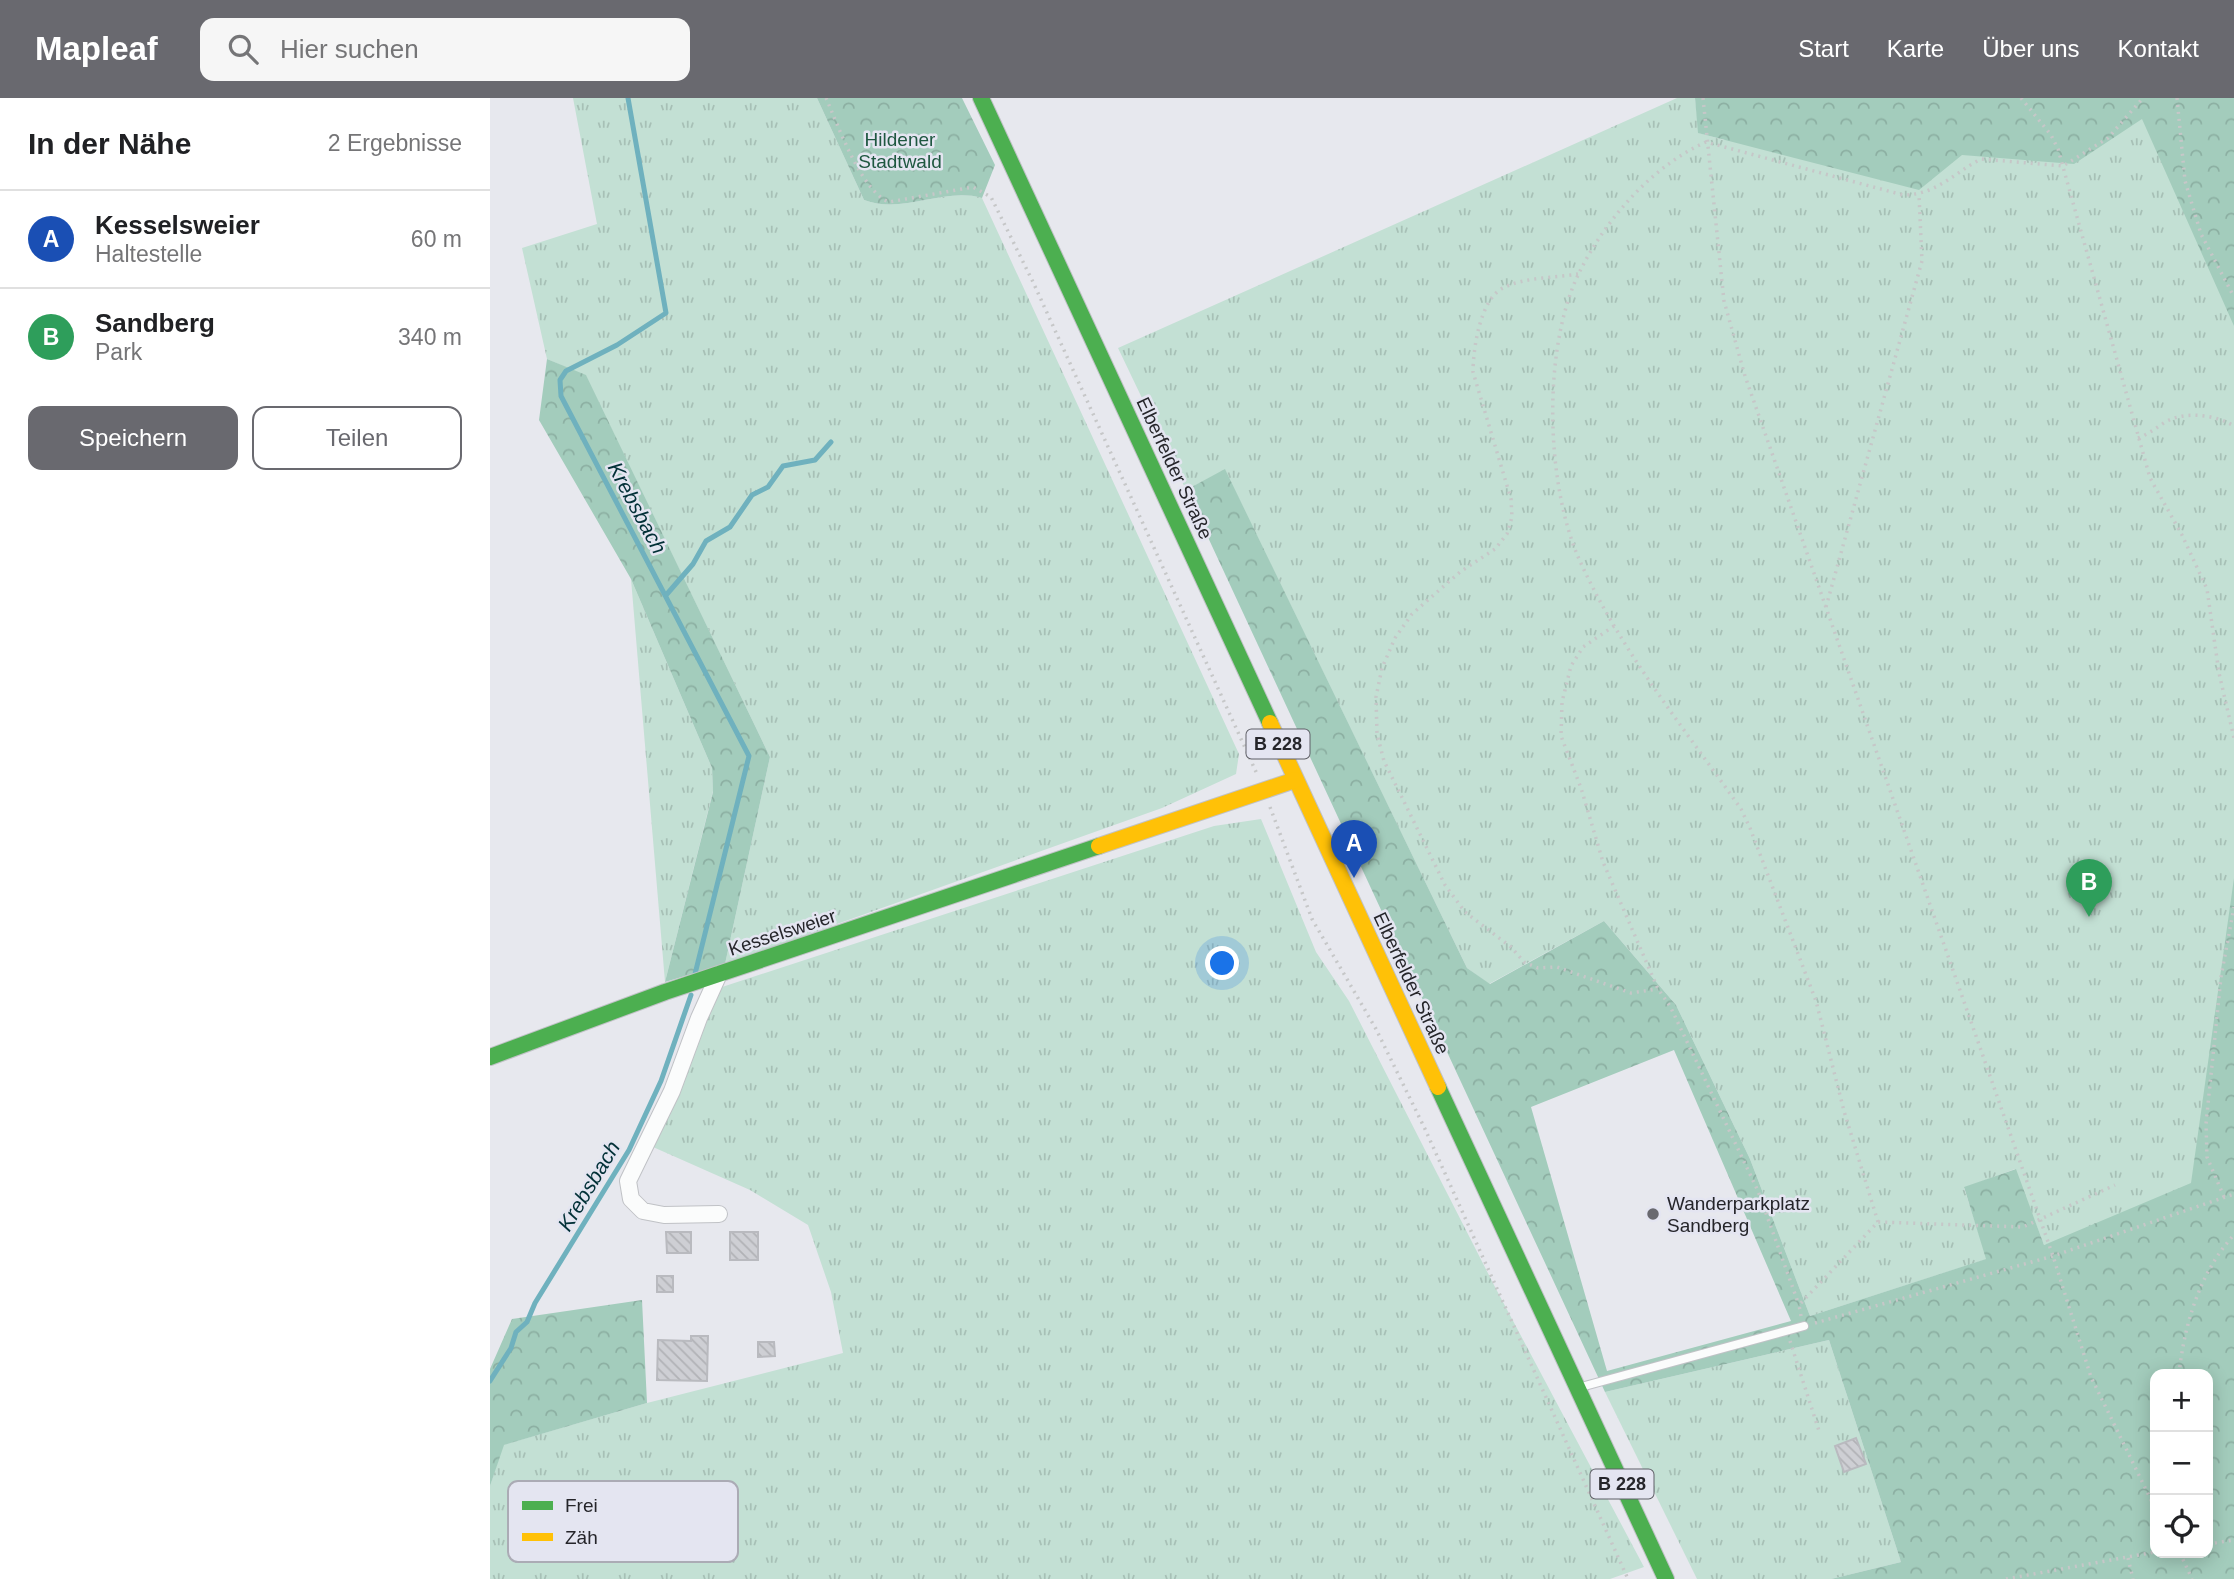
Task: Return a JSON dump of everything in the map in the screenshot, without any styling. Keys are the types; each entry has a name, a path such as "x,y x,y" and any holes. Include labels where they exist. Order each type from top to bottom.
{"main road":[{"name":"Elberfelder Straße","path":"981,98 1666,1579"},
{"name":"Kesselsweier","path":"490,1057 719,974 1295,780"}],"street":[{"name":"Kesselsweier","path":"719,974 699,1018 672,1091 628,1181 631,1199 643,1211 664,1215 719,1214"}],"lane":[{"path":"1578,1388 1804,1326"}],"path":[{"path":"826,98 865,179 882,200 889,202 973,187 990,197 1033,282 1264,790 1312,919 1376,1028 1419,1117 1628,1579"},
{"path":"1703,98 1724,301 1745,376 2053,1256 2091,1377 2150,1498"},
{"path":"2021,98 2051,135 2063,166 2138,438 2156,492 2182,535 2207,589 2219,673 2234,738"},
{"path":"1878,1222 1844,1111 1816,1001 1750,828 1741,809 1614,626 1579,558 1562,509 1552,442 1555,373 1563,327 1578,274 1609,226 1639,191 1678,155 1706,142 1903,195 1919,195 1949,181 1981,159 2063,166 2108,138 2143,98"},
{"path":"2177,98 2185,181 2201,234 2234,297"},
{"path":"1825,610 1922,261 1923,235 1919,195"},
{"path":"1578,274 1503,288 1493,296 1483,317 1473,351 1473,372 1511,499 1512,517 1507,534 1495,549 1460,572 1412,614 1395,638 1382,668 1376,697 1377,734 1384,761 1423,845 1445,885 1465,912 1511,947 1524,962 1538,968 1558,967 1631,993 1658,989"},
{"path":"2138,438 2169,420 2186,416 2217,418 2234,426"},
{"path":"1614,626 1583,647 1572,666 1561,710 1561,736 1581,788 1602,862 1658,989 1670,1006 1758,1191 1804,1326 2053,1256 2234,1194"},
{"path":"2224,1197 2207,1157 2206,1124 2221,977 2234,907"},
{"path":"1798,1305 1878,1222 2023,1227 2115,1185"},
{"path":"2180,1369 2183,1334 2202,1288 2224,1246 2234,1235"},
{"path":"1786,1332 1821,1434"},
{"path":"2213,1543 2234,1540"},
{"path":"2006,1579 2150,1553"},
{"path":"2128,1558 2133,1579"},
{"path":"2182,1558 2192,1579"}],"green space":[{"path":"573,98 817,98 864,200 893,204 953,196 982,198 1239,754 1236,774 1162,808 725,964 770,757 586,376 547,359 522,248 597,224"},
{"name":"Hildener Stadtwald","path":"817,98 962,98 995,165 982,198 953,196 893,204 864,200"},
{"path":"1677,98 1695,98 1699,133 1724,140 2040,104 2052,98 2234,98 2234,1183 2044,1245 2015,1169 1964,1188 1987,1259 1810,1316 1750,1159 1676,1005 1604,921 1489,984 1467,968 1225,470 1186,490 1118,348"},
{"path":"1695,98 2234,98 2234,326 2142,119 2074,164 1962,155 1919,190 1698,133"},
{"path":"547,359 586,375 770,757 725,964 665,982 713,792 712,768 631,579 539,420"},
{"path":"1225,469 1467,968 1490,984 1604,921 1676,1005 1750,1159 1810,1316 1986,1259 1964,1187 2016,1169 2044,1245 2191,1183 2234,878 2234,1579 1831,1579 1901,1562 1829,1340 1605,1392 1186,490","holes":["1674,1050 1791,1321 1607,1371 1531,1107"]},
{"path":"631,579 712,768 713,791 665,982"},
{"path":"1261,819 1316,952 1349,1001 1495,1287 1644,1567 1610,1579 490,1579 490,1486 503,1445 647,1403 843,1353 831,1292 808,1225 750,1190 653,1147 716,989 1214,826"},
{"path":"642,1300 647,1403 504,1445 490,1486 490,1369 512,1319"},
{"path":"1829,1340 1901,1562 1831,1579 1697,1579 1605,1392"}],"building":[{"path":"666,1232 691,1232 691,1253 667,1253"},
{"path":"730,1232 758,1232 758,1260 730,1260"},
{"path":"657,1276 673,1276 673,1292 657,1292"},
{"path":"691,1336 708,1336 707,1381 657,1380 658,1340 691,1341"},
{"path":"758,1342 774,1342 775,1356 758,1357"},
{"path":"1856,1438 1866,1464 1844,1472 1835,1446"}],"waterway":[{"name":"Krebsbach","path":"628,98 666,313 617,345 566,371 560,380 561,396 749,756 695,974"},
{"path":"667,594 693,564 706,541 730,527 752,495 768,487 783,466 815,460 831,442"},
{"name":"Krebsbach","path":"490,1381 511,1348 516,1332 527,1322 535,1303 629,1150 661,1081 691,995"}],"traffic: fast":[{"path":"981,98 1270,723"},
{"path":"490,1057 665,992 1099,846"},
{"path":"1438,1087 1666,1579"}],"traffic: slow":[{"path":"1270,723 1438,1087"},
{"path":"1099,846 1295,780"}],"place":[{"name":"Kesselsweier","path":"1354,878"},
{"name":"Sandberg","path":"2089,917"},
{"name":"Wanderparkplatz Sandberg","path":"1653,1214"}]}
